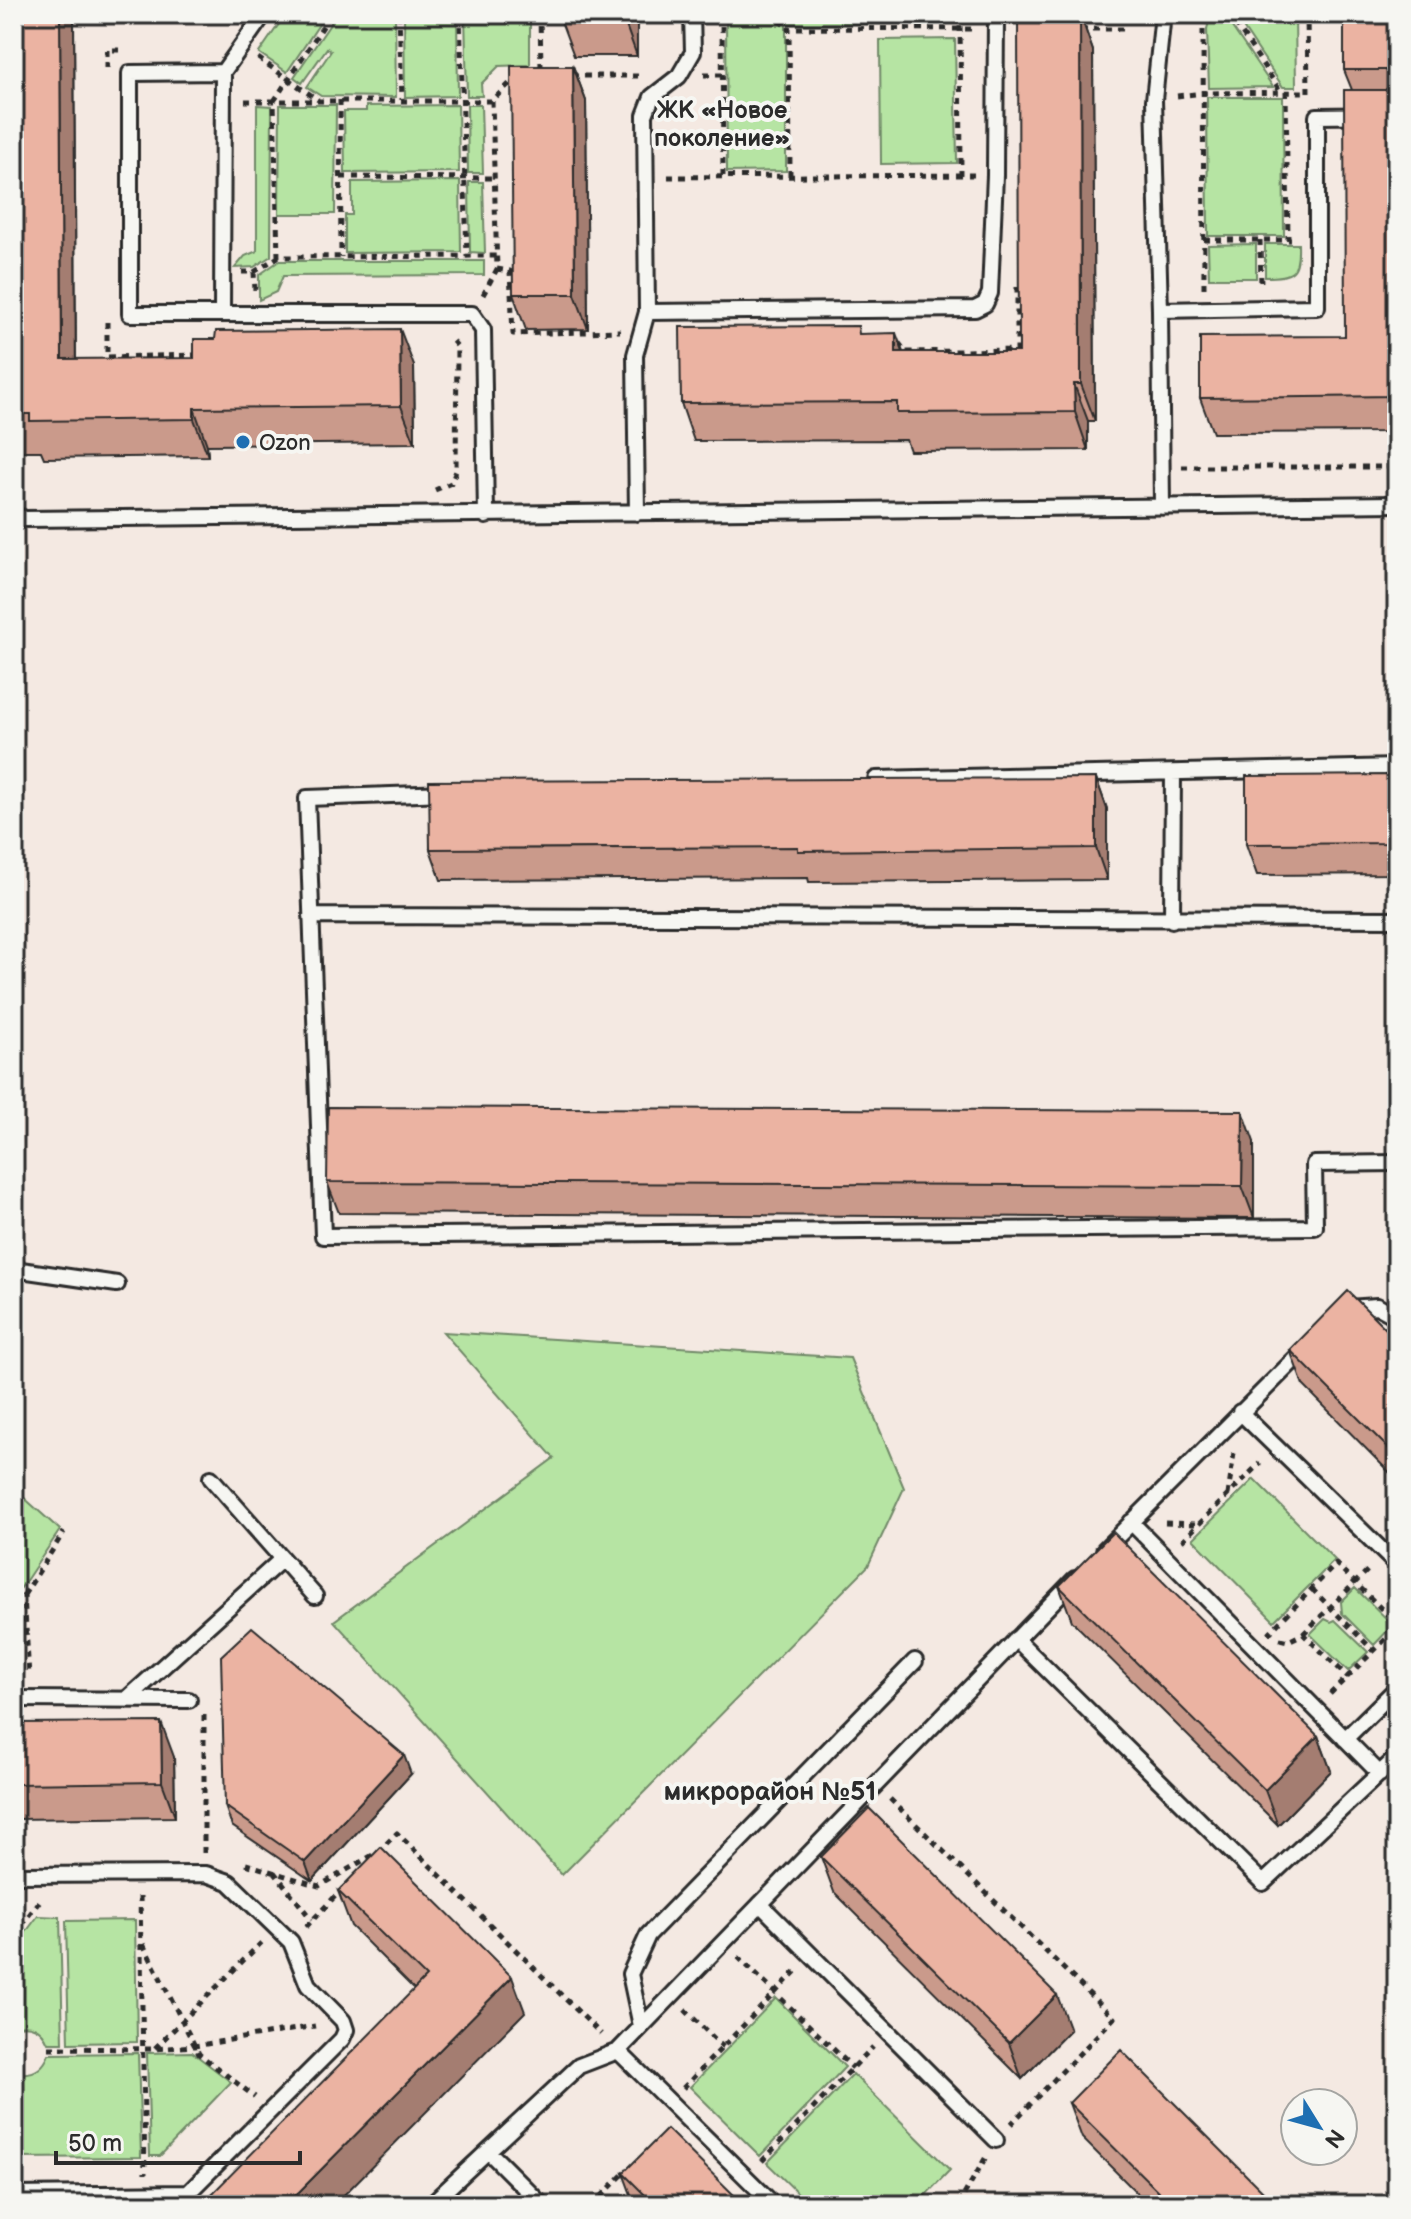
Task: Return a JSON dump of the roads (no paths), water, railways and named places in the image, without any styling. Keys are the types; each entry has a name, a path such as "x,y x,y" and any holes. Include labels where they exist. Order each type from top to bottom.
{"lane":[{"path":"222,314 223,72 264,14"},
{"path":"637,513 635,355 647,312 645,115 652,97 679,76 693,52 692,14"},
{"path":"1162,507 1154,100 1163,14"},
{"path":"647,312 975,309 985,304 990,293 995,175 996,22"},
{"path":"223,72 130,73 130,314 472,314 483,330 486,516"},
{"path":"1160,310 1317,307 1317,116 1397,115"},
{"path":"14,514 25,519 486,516 1397,504"},
{"path":"857,780 1397,767"},
{"path":"1172,920 1173,773"},
{"path":"464,792 307,798 323,1236 1315,1227 1314,1164 1397,1163"},
{"path":"311,916 1397,919"},
{"path":"14,1269 117,1284"},
{"path":"1336,1318 1347,1308 1377,1306 1397,1317"},
{"path":"430,2205 579,2066 618,2051 1016,1639 1315,1339"},
{"path":"1240,1412 1397,1565"},
{"path":"211,1478 315,1596"},
{"path":"1131,1522 1380,1774"},
{"path":"127,1699 282,1559"},
{"path":"1016,1639 1263,1883 1397,1757"},
{"path":"641,2026 630,1974 648,1935 915,1661"},
{"path":"1345,1739 1397,1688"},
{"path":"14,1699 189,1700"},
{"path":"14,1875 206,1874 229,1882 291,1942 308,1985 343,2021 346,2030 342,2039 188,2193 14,2195"},
{"path":"760,1904 996,2140"},
{"path":"618,2051 774,2205"},
{"path":"488,2151 542,2205"}],"place":[{"name":"Ozon","path":"243,442"}],"district":[{"name":"ЖК «Новое поколение»","path":"722,124"},
{"name":"микрорайон №51","path":"770,1791"}]}
